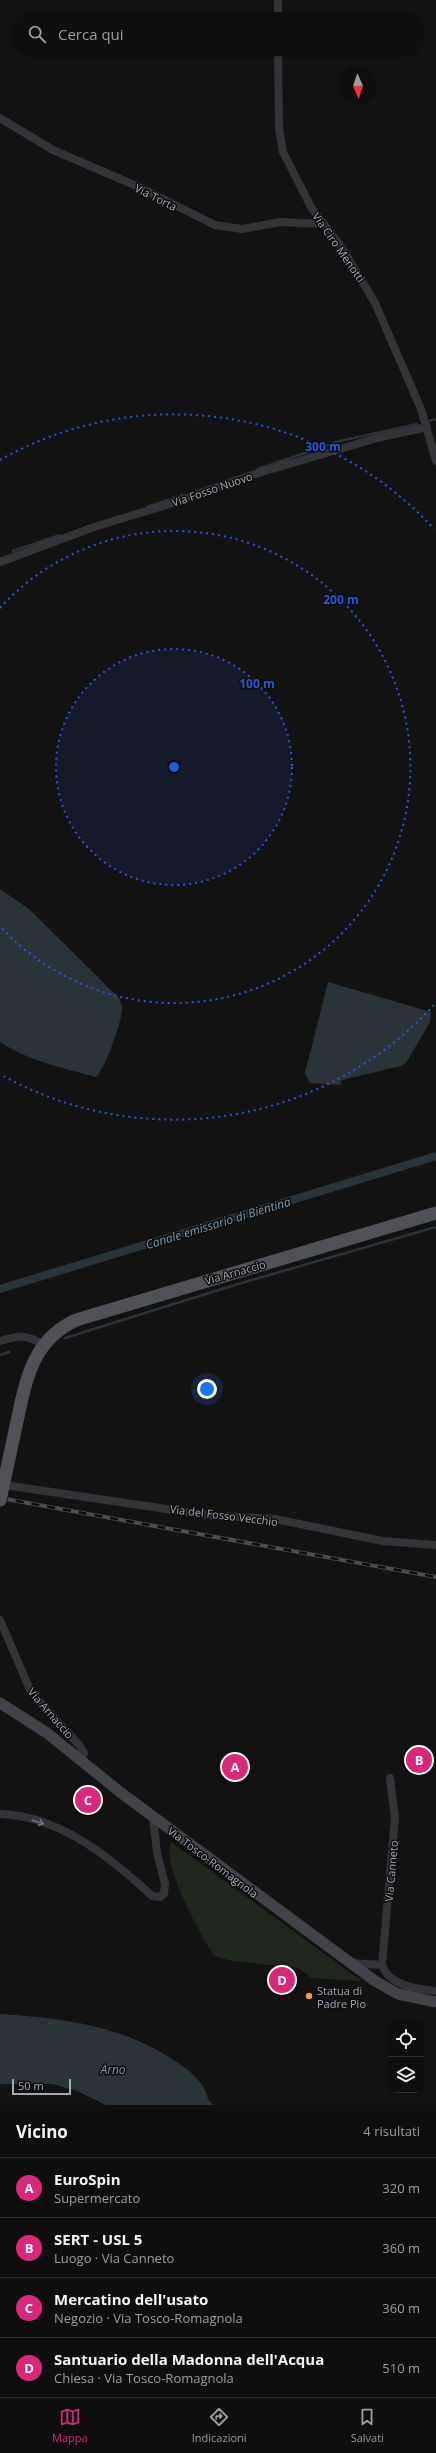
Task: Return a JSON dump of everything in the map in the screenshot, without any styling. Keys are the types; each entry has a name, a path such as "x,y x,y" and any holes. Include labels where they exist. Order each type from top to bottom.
{"main road":[{"name":"Via Arnaccio","path":"0,1500 30,1367 42,1345 63,1326 82,1318 436,1213"},
{"name":"Via Tosco-Romagnola","path":"0,1703 47,1733 153,1817 349,1962 391,1990 407,1996 436,2002"}],"street":[{"path":"278,0 278,12"},
{"name":"Via Ciro Menotti","path":"278,56 279,122 284,152 300,187 323,224 342,248 375,304 427,427 436,461"},
{"name":"Via Torta","path":"0,118 53,150 139,188 215,225 242,229 281,222 323,224"},
{"name":"Via Fosso Nuovo","path":"0,562 94,527 163,506 273,468 382,437 427,427"},
{"path":"0,1341 25,1337 33,1338 42,1345"},
{"name":"Via del Fosso Vecchio","path":"11,1486 207,1515 275,1520 383,1541 436,1545"},
{"name":"Via Arnaccio","path":"0,1620 26,1684 79,1745 84,1753 81,1761"},
{"name":"Via Canneto","path":"382,1965 395,1818 390,1778"},
{"path":"0,1814 28,1819 85,1842 117,1863 152,1896 162,1896 165,1887 157,1853 153,1817"},
{"path":"349,1962 382,1965 386,1972 399,1983 436,1992"}],"shaded area":[{"path":"171,1842 362,1981 311,1978 299,1968 233,1961 214,1956 192,1917 177,1883 172,1867 170,1853"}],"water":[{"path":"0,889 29,909 119,998 122,1007 120,1022 104,1064 96,1077 34,1059 11,1049 0,1042"},
{"path":"328,982 431,1012 430,1022 406,1063 401,1066 342,1080 340,1085 310,1083 305,1073"},
{"name":"Arno","path":"0,2014 69,2021 113,2031 134,2039 179,2063 190,2072 204,2087 209,2101 214,2105 106,2105 77,2091 52,2084 0,2084"}],"waterway":[{"path":"429,421 436,419"},
{"path":"258,469 340,441 417,424"},
{"path":"147,507 182,495"},
{"path":"13,551 60,535"},
{"name":"Canale emissario di Bientina","path":"0,1289 436,1156"},
{"path":"65,1338 238,1284 436,1227"},
{"path":"0,1355 9,1352"}],"railway":[{"path":"0,1498 436,1577"}],"place":[{"name":"SERT - USL 5","path":"419,1760"},
{"name":"EuroSpin","path":"235,1767"},
{"name":"Mercatino dell'usato","path":"88,1800"},
{"name":"Santuario della Madonna dell'Acqua","path":"282,1980"},
{"name":"Statua di Padre Pio","path":"309,1996"}]}
